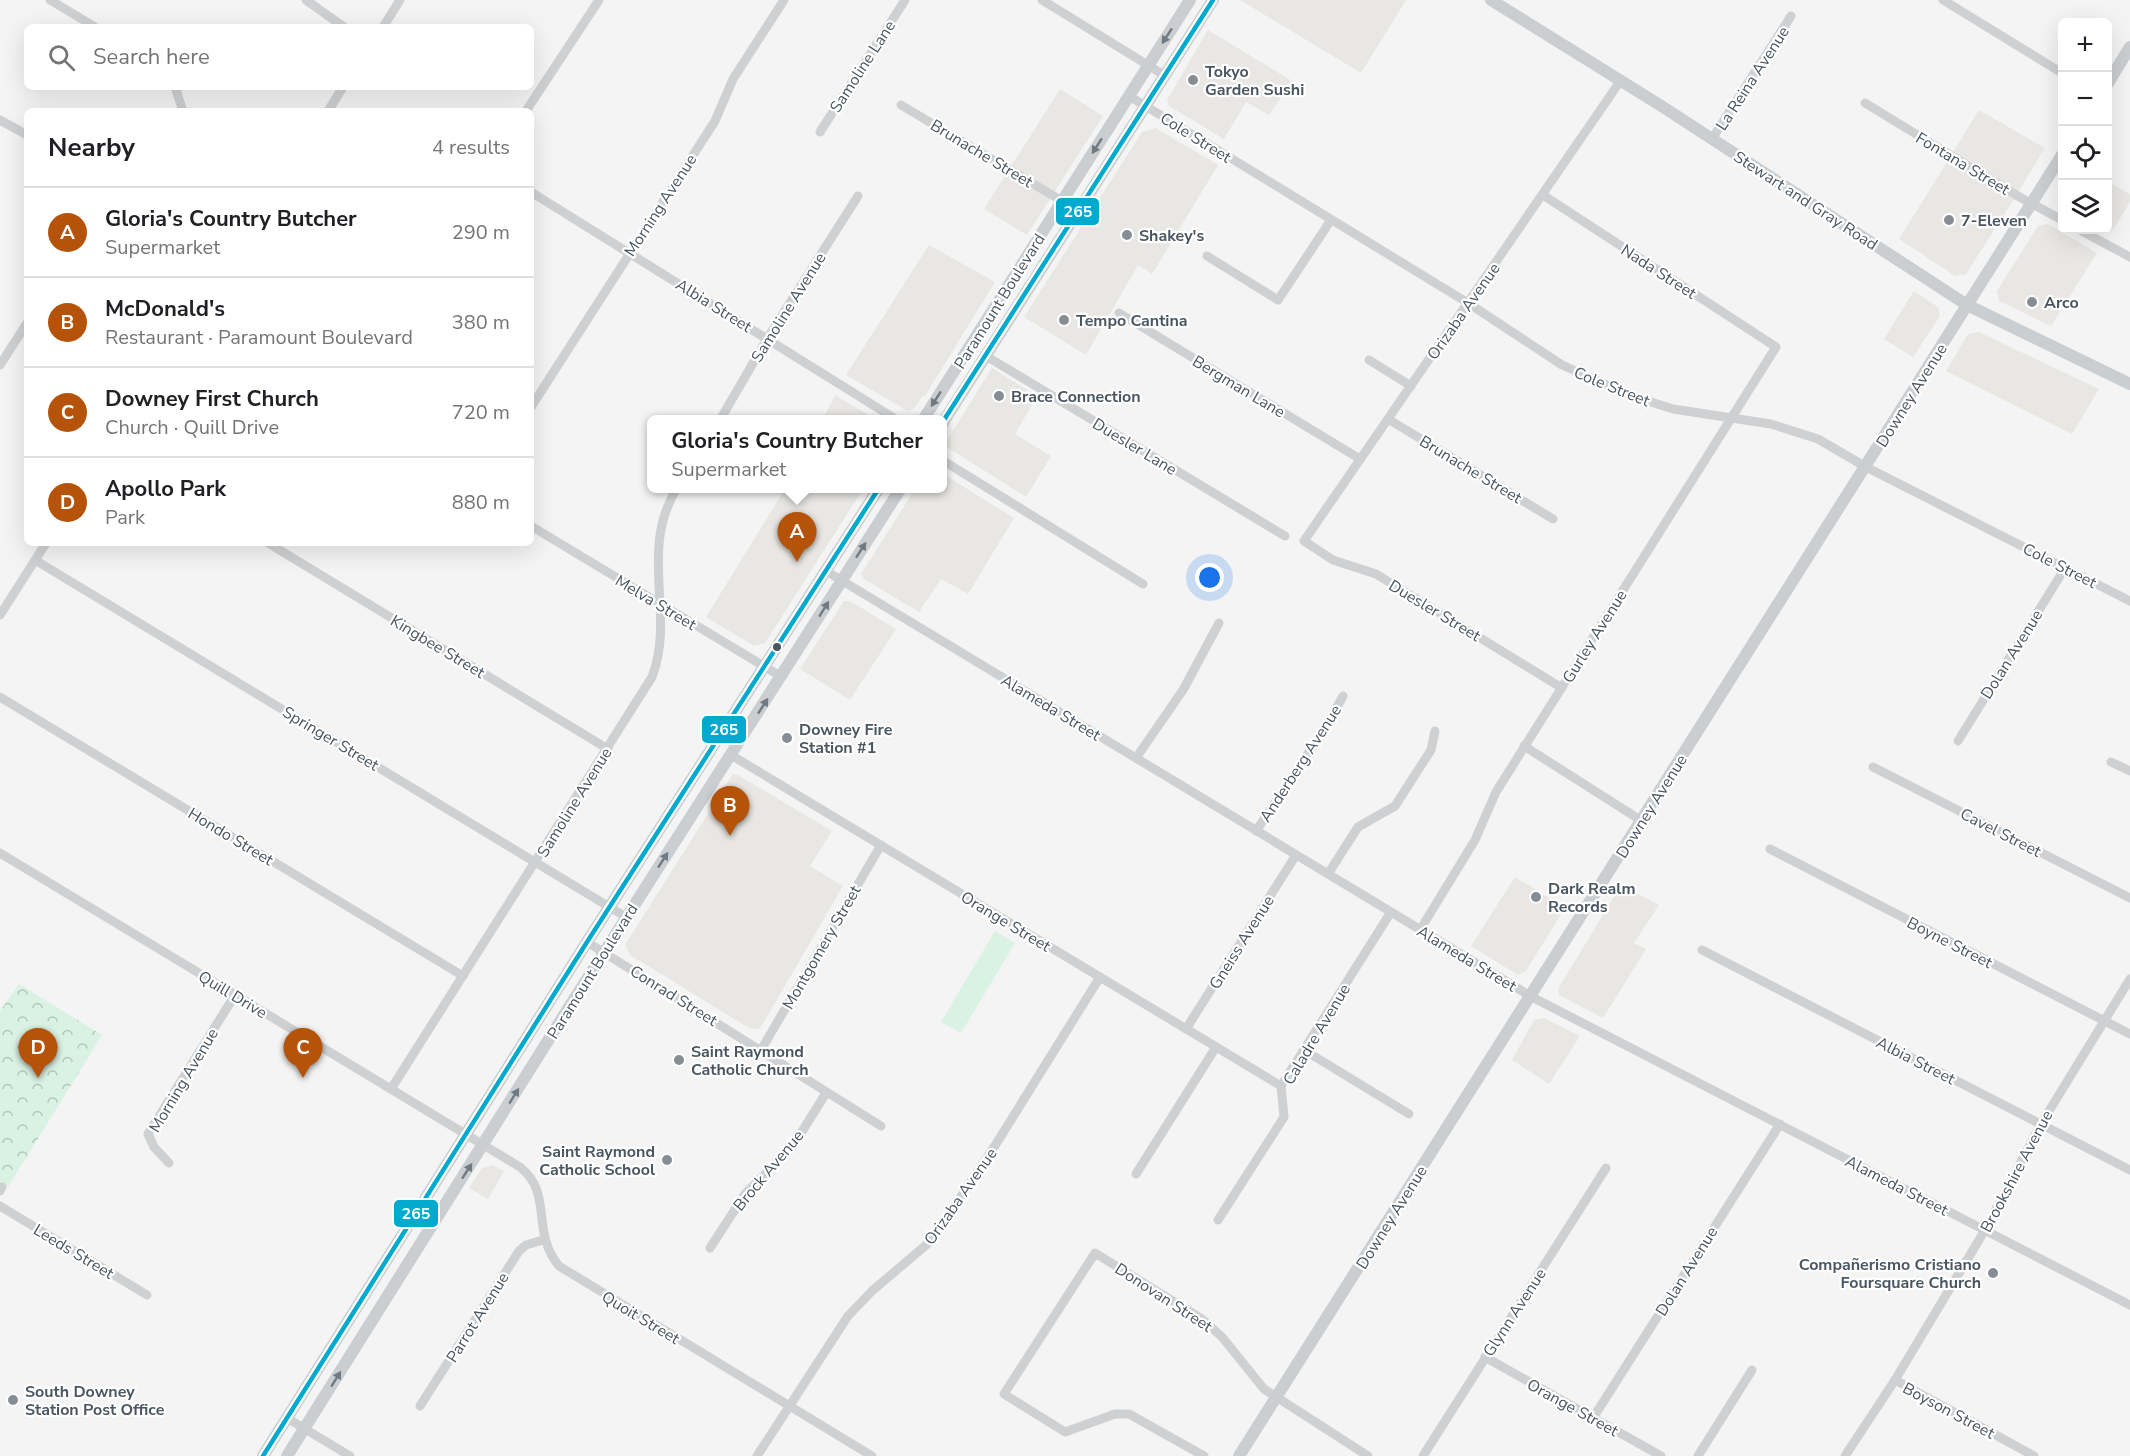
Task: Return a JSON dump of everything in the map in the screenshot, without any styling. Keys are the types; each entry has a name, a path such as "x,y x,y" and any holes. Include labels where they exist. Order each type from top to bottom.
{"main road":[{"name":"Paramount Boulevard","path":"926,415 1190,0"},
{"name":"Paramount Boulevard","path":"947,416 1213,0"},
{"name":"Stewart and Gray Road","path":"1491,0 1621,80 1967,305 2130,384"},
{"path":"2112,76 2130,47"},
{"name":"Downey Avenue","path":"1239,1456 1532,997 2058,161"},
{"name":"Paramount Boulevard","path":"264,1456 587,942 876,493"},
{"name":"Paramount Boulevard","path":"287,1456 603,952 898,493"},
{"path":"730,720 727,747 731,755"}],"street":[{"path":"50,0 90,24"},
{"path":"306,0 340,24"},
{"path":"385,24 400,0"},
{"path":"528,108 600,0"},
{"name":"Morning Avenue","path":"534,402 715,121 734,77 784,0"},
{"name":"Samoline Lane","path":"820,132 905,0"},
{"path":"1042,0 1164,75"},
{"path":"1943,0 2060,72"},
{"name":"La Reina Avenue","path":"1713,139 1791,16"},
{"name":"Orizaba Avenue","path":"1304,541 1621,80"},
{"path":"176,90 182,108"},
{"path":"330,108 341,90"},
{"name":"Cole Street","path":"1128,96 1468,303 1562,366 1594,381 1673,409 1796,430 1818,439 1866,467 2130,601"},
{"name":"Fontana Street","path":"1865,102 2058,218"},
{"name":"Brunache Street","path":"901,105 1062,201"},
{"path":"0,120 24,133"},
{"name":"Albia Street","path":"534,194 889,415"},
{"name":"Nada Street","path":"1543,195 1776,347"},
{"name":"Samoline Avenue","path":"723,415 767,339 858,196"},
{"path":"1207,256 1278,300 1331,220"},
{"path":"2087,234 2130,257"},
{"name":"Bergman Lane","path":"1119,313 1360,459"},
{"path":"0,365 24,328"},
{"name":"Gurley Avenue","path":"1420,930 1475,840 1490,802 1524,746 1776,347"},
{"name":"Duesler Lane","path":"986,357 1285,536"},
{"path":"1369,360 1411,386"},
{"name":"Brunache Street","path":"1388,418 1553,519"},
{"path":"947,463 1143,584"},
{"name":"Samoline Avenue","path":"391,1089 647,687 656,667 660,646 658,538 664,513 675,493"},
{"name":"Melva Street","path":"534,528 782,677"},
{"name":"Duesler Street","path":"1304,541 1333,560 1376,574 1562,688"},
{"path":"0,615 44,546"},
{"name":"Kingbee Street","path":"273,546 608,749"},
{"name":"Springer Street","path":"35,560 626,917"},
{"name":"Dolan Avenue","path":"1958,741 2065,568"},
{"name":"Alameda Street","path":"826,572 1532,997 2130,1305"},
{"path":"1136,758 1183,690 1218,624"},
{"name":"Anderberg Avenue","path":"1256,831 1329,722 1343,696"},
{"name":"Hondo Street","path":"0,697 463,976"},
{"path":"1328,874 1358,827 1395,806 1431,750 1435,731"},
{"path":"1524,746 1642,821"},
{"name":"Orange Street","path":"731,755 1281,1086"},
{"path":"2111,762 2130,771"},
{"name":"Cavel Street","path":"1873,767 2130,898"},
{"name":"Montgomery Street","path":"762,1050 881,845"},
{"name":"Boyne Street","path":"1770,849 2130,1034"},
{"name":"Quill Drive","path":"0,853 466,1135"},
{"name":"Gneiss Avenue","path":"1186,1029 1296,855"},
{"name":"Caladre Avenue","path":"1218,1220 1284,1117 1281,1086 1391,912"},
{"name":"Conrad Street","path":"587,942 762,1050 775,1062 881,1126"},
{"name":"Albia Street","path":"1702,950 2130,1170"},
{"name":"Orizaba Avenue","path":"757,1456 838,1330 854,1310 872,1291 931,1242 996,1144 1100,977"},
{"name":"Brookshire Avenue","path":"1845,1456 1895,1380 1985,1230 2041,1124 2130,979"},
{"name":"Morning Avenue","path":"169,1163 154,1148 148,1134 235,995"},
{"path":"1136,1174 1216,1047"},
{"path":"1304,1050 1409,1114"},
{"name":"Brock Avenue","path":"710,1248 745,1194 793,1146 826,1093"},
{"name":"Dolan Avenue","path":"1593,1418 1780,1124"},
{"name":"Quoit Street","path":"466,1135 520,1167 533,1180 539,1200 543,1240 552,1258 569,1273 872,1456"},
{"name":"Glynn Avenue","path":"1423,1456 1606,1168"},
{"name":"Leeds Street","path":"0,1206 147,1295"},
{"name":"Parrot Avenue","path":"420,1406 519,1251 529,1244 543,1240"},
{"name":"Donovan Street","path":"1204,1456 1142,1419 1122,1413 1065,1432 1004,1394 1095,1253 1208,1323 1222,1336 1264,1389 1368,1456"},
{"name":"Orange Street","path":"1485,1357 1661,1456"},
{"path":"1698,1456 1752,1370"},
{"name":"Boyson Street","path":"1895,1380 2034,1456"},
{"path":"287,1418 350,1456"}],"shaded area":[{"path":"1240,0 1406,0 1361,73"},
{"path":"1208,30 1292,81 1269,115 1246,102 1224,139 1169,106 1167,100"},
{"path":"1060,89 1103,116 1027,235 984,209"},
{"path":"1979,110 2045,148 2018,192 1953,152"},
{"path":"1156,128 1218,165 1152,274 1138,265 1086,355 1024,317 1142,132"},
{"path":"1949,159 2014,199 1966,274 1955,276 1899,239"},
{"path":"2112,184 2130,194 2130,202 2112,231"},
{"path":"2048,224 2058,230 2058,234 2065,234 2097,253 2051,326 1999,301 1997,291 2038,226"},
{"path":"929,245 995,282 925,396 923,395 914,409 908,411 846,375"},
{"path":"1914,291 1938,307 1940,316 1913,357 1884,339"},
{"path":"1979,332 2099,389 2072,434 1946,371 1968,334"},
{"path":"992,368 1037,396 1015,434 1051,456 1026,497 947,447 947,440"},
{"path":"835,395 868,415 825,415"},
{"path":"947,476 1014,518 968,594 941,579 919,612 864,579 861,574 912,493 947,493"},
{"path":"783,493 860,493 765,643 754,646 706,617"},
{"path":"844,601 850,601 896,629 850,700 800,669"},
{"path":"733,774 832,831 810,866 843,886 761,1027 757,1029 749,1028 630,955 625,945"},
{"path":"1515,877 1565,908 1526,971 1518,975 1471,946"},
{"path":"1621,885 1659,905 1634,943 1646,949 1603,1018 1559,995 1558,989"},
{"path":"1544,1018 1580,1036 1549,1084 1512,1060 1534,1020"},
{"path":"492,1165 504,1171 488,1199 469,1188 482,1168"}],"green space":[{"path":"995,931 1015,943 961,1033 941,1022"},
{"path":"19,984 102,1035 8,1187 0,1182 0,1011"}],"transit line":[{"name":"265","path":"947,415 1213,0"},
{"name":"265","path":"263,1456 587,942 876,493"}],"place":[{"name":"Tokyo Garden Sushi","path":"1193,80"},
{"name":"7-Eleven","path":"1949,220"},
{"name":"Shakey's","path":"1127,235"},
{"name":"Arco","path":"2032,302"},
{"name":"Tempo Cantina","path":"1064,320"},
{"name":"Brace Connection","path":"999,396"},
{"name":"Gloria's Country Butcher","path":"797,562"},
{"name":"Downey Fire Station #1","path":"787,738"},
{"name":"McDonald's","path":"730,836"},
{"name":"Dark Realm Records","path":"1536,897"},
{"name":"Saint Raymond Catholic Church","path":"679,1060"},
{"name":"Apollo Park","path":"38,1078"},
{"name":"Downey First Church","path":"303,1078"},
{"name":"Saint Raymond Catholic School","path":"667,1160"},
{"name":"Compañerismo Cristiano Foursquare Church","path":"1993,1273"},
{"name":"South Downey Station Post Office","path":"13,1400"}]}
